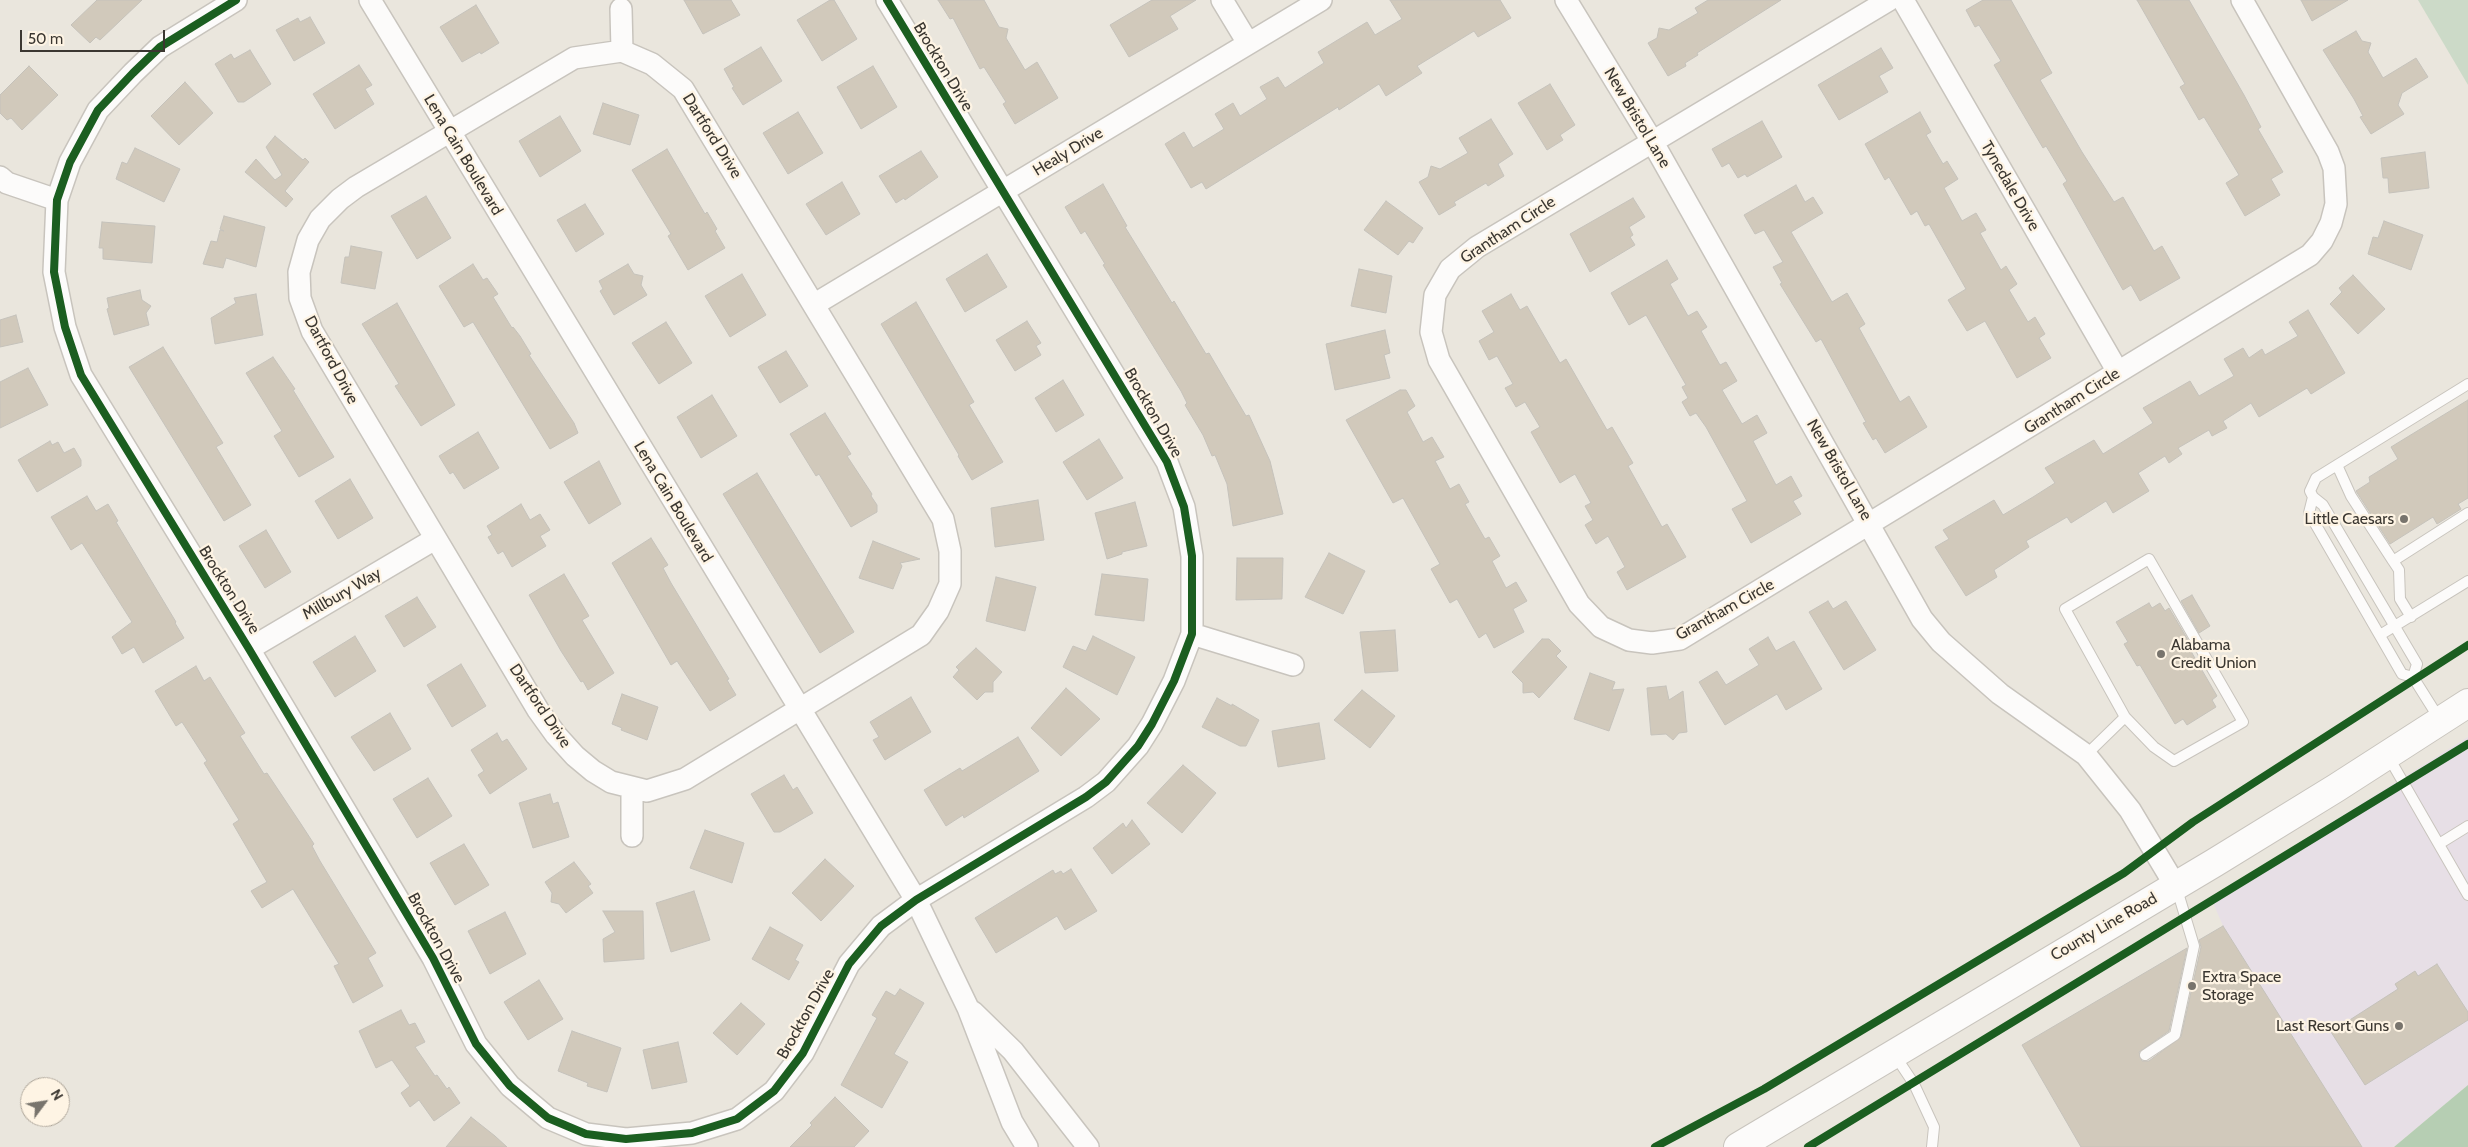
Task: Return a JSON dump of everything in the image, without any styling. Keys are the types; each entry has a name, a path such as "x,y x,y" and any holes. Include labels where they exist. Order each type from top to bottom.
{"main road":[{"name":"County Line Road","path":"1738,1147 2175,885 2388,755 2468,703"}],"street":[{"name":"Brockton Drive","path":"236,0 160,47 98,110 70,162 56,200 54,272 65,327 81,375 250,649 433,958 476,1044 510,1086 548,1118 586,1134 626,1143 692,1133 737,1119 774,1091 803,1053 850,964 881,926 916,900 1086,797 1106,782 1138,746 1152,724 1174,682 1192,634 1192,556 1184,507 1167,462 887,0"},
{"name":"Lena Cain Boulevard","path":"370,0 916,900 968,1008 1012,1122 1027,1147"},
{"path":"1222,0 1248,43"},
{"name":"Healy Drive","path":"815,304 1321,0"},
{"name":"New Bristol Lane","path":"1566,0 1652,141 1922,619 1941,642 2000,694 2086,755 2130,810 2175,885"},
{"name":"Grantham Circle","path":"1889,0 1476,246 1450,269 1436,295 1431,332 1439,360 1579,604 1601,627 1629,640 1652,643 1680,639 2310,255 2322,241 2331,223 2336,204 2334,168 2328,152 2242,0"},
{"name":"Tynedale Drive","path":"1903,0 2118,372"},
{"path":"621,9 622,51"},
{"name":"Dartford Drive","path":"622,51 652,64 683,89 815,304 943,519 950,551 950,584 938,611 921,635 685,779 647,791 632,788 610,782 574,756 556,736 538,710 435,539 312,331 300,298 299,272 308,240 320,219 340,199 449,132 574,58 622,51"},
{"path":"0,177 7,183 56,200"},
{"name":"Millbury Way","path":"250,649 435,539"},
{"path":"1192,634 1293,665"},
{"path":"632,788 632,836"},
{"name":"Lena Cain Boulevard","path":"968,1008 1013,1051 1088,1147"}],"lane":[{"path":"2441,721 2413,677 2402,674 2309,513 2313,497 2311,485 2316,478 2468,384"},
{"path":"2337,465 2351,496 2399,570 2400,598 2411,617"},
{"path":"2313,497 2323,505 2417,664 2413,677"},
{"path":"2393,561 2468,513"},
{"path":"2149,559 2243,722 2174,762 2154,747 2125,717 2066,609 2149,559"},
{"path":"2380,635 2468,581"},
{"path":"2086,755 2125,717"},
{"path":"2388,755 2467,892"},
{"path":"2439,844 2468,826"},
{"path":"2145,1054 2175,1035 2194,946 2175,885"},
{"path":"1894,1053 1914,1084 1934,1127 1932,1147"}],"shaded area":[{"path":"2468,737 2468,1085 2394,1147 2362,1147 2223,926 2211,898"}],"green space":[{"path":"2418,0 2468,0 2468,85"},
{"path":"2468,1085 2468,1147 2394,1147 2444,1105"}],"building":[{"path":"97,0 142,0 100,40 96,37 90,43 71,25"},
{"path":"684,0 731,0 740,15 703,34"},
{"path":"830,0 834,0 857,39 822,61 797,20"},
{"path":"938,0 984,0 999,27 1008,29 1006,38 1025,70 1037,62 1058,98 1015,124 1003,104 1006,102 984,67 980,69 953,18 950,19"},
{"path":"1152,0 1196,0 1170,16 1178,29 1129,57 1110,25"},
{"path":"1390,0 1500,0 1511,18 1478,37 1474,31 1417,66 1422,73 1386,96 1379,84 1339,110 1338,107 1206,189 1202,182 1191,188 1165,144 1184,132 1193,148 1224,129 1215,114 1233,103 1240,116 1267,99 1260,87 1278,77 1285,88 1324,63 1318,52 1367,22 1375,35 1402,19"},
{"path":"1708,0 1781,0 1697,53 1698,55 1685,63 1686,66 1668,76 1648,43 1657,38 1659,28 1669,30 1698,13 1695,8"},
{"path":"1983,0 2011,0 2052,73 2040,80 2082,152 2114,202 2123,197 2154,251 2162,246 2180,278 2140,301 2131,285 2123,290 2063,184 2067,181 2046,146 2043,148 1994,65 2001,61 1979,25 1975,27 1966,10"},
{"path":"2137,0 2189,0 2244,95 2261,127 2258,129 2283,172 2271,179 2280,195 2245,216 2226,183 2239,175 2204,117 2199,120 2180,87 2185,84"},
{"path":"2301,0 2348,0 2312,21"},
{"path":"476,5 499,43 481,54 480,52 462,62 440,27"},
{"path":"310,17 325,43 294,61 276,30 298,18 300,22"},
{"path":"2356,31 2362,41 2371,43 2368,52 2383,78 2416,58 2428,77 2402,93 2398,105 2404,114 2371,134 2360,117 2363,116 2354,99 2323,50"},
{"path":"761,47 782,81 743,105 732,88 734,87 724,69"},
{"path":"1881,48 1893,68 1879,76 1888,92 1839,120 1818,85"},
{"path":"250,50 271,84 244,102 238,102 215,64 231,54 234,59"},
{"path":"359,65 372,85 365,89 374,104 335,129 313,94"},
{"path":"29,66 58,95 22,130 11,118 7,120 0,113 0,95"},
{"path":"873,66 897,107 861,129 837,87"},
{"path":"185,82 213,113 179,145 151,116"},
{"path":"1550,84 1575,125 1560,135 1563,140 1547,150 1518,103"},
{"path":"603,103 639,115 630,145 593,134"},
{"path":"798,112 823,153 788,174 763,133"},
{"path":"1920,112 1931,132 1926,135 1943,164 1947,161 1958,179 1944,188 1962,221 1976,213 1986,230 1980,233 2001,270 2006,266 2017,284 2009,290 2028,322 2035,317 2045,334 2039,338 2051,358 2017,378 1985,321 1967,331 1948,300 1966,289 1929,224 1925,226 1917,211 1911,215 1889,177 1885,180 1865,144"},
{"path":"560,116 581,151 540,177 519,141"},
{"path":"1491,119 1513,154 1498,164 1504,176 1488,186 1486,183 1454,202 1456,205 1439,215 1419,182 1428,177 1431,166 1440,169 1468,153 1459,138"},
{"path":"1762,121 1782,157 1747,177 1745,174 1738,178 1729,163 1722,167 1712,149"},
{"path":"275,136 303,160 305,158 309,162 285,191 293,199 286,207 245,172 256,159 275,180 282,175 266,147"},
{"path":"135,148 180,169 164,202 116,179 122,162 127,164"},
{"path":"667,149 705,214 707,212 717,229 715,231 725,248 688,270 668,236 671,234 632,170"},
{"path":"921,151 938,177 905,200 904,198 896,203 879,176"},
{"path":"2425,152 2429,188 2389,193 2388,178 2383,178 2381,158"},
{"path":"842,182 860,214 826,235 806,204"},
{"path":"1103,184 1127,226 1125,227 1172,303 1174,301 1206,354 1209,353 1246,416 1249,415 1270,461 1283,514 1233,526 1227,484 1215,455 1212,456 1203,435 1185,405 1187,403 1181,391 1103,265 1105,264 1085,231 1081,234 1065,207"},
{"path":"1796,185 1805,202 1813,197 1823,213 1791,232 1832,302 1847,293 1865,324 1859,328 1900,402 1909,396 1927,427 1885,453 1876,438 1873,440 1863,423 1866,422 1821,339 1816,342 1780,284 1782,283 1773,267 1783,262 1764,230 1755,234 1744,215"},
{"path":"426,196 451,238 417,259 391,216"},
{"path":"1633,198 1645,217 1629,227 1633,235 1630,237 1635,245 1590,272 1570,234"},
{"path":"1386,201 1423,228 1413,243 1409,241 1398,255 1364,230"},
{"path":"585,204 604,234 576,252 557,220"},
{"path":"224,216 265,227 256,267 226,258 223,268 203,264 211,241 217,242 220,230 224,231 220,229"},
{"path":"2384,221 2423,235 2411,270 2368,254 2373,237 2378,238"},
{"path":"102,222 155,226 152,263 103,259 103,248 99,248"},
{"path":"351,246 382,252 375,289 341,283 345,257 349,257"},
{"path":"987,254 1007,287 965,312 946,279"},
{"path":"1667,260 1678,279 1670,284 1688,316 1697,311 1707,327 1701,331 1720,365 1726,362 1737,381 1722,390 1742,424 1757,415 1767,433 1753,441 1776,485 1791,476 1802,496 1793,501 1801,514 1751,543 1732,509 1747,501 1706,427 1696,413 1690,416 1682,402 1688,398 1682,387 1686,385 1646,315 1629,325 1611,293"},
{"path":"473,264 483,280 487,278 498,294 493,297 512,328 520,336 531,354 529,355 574,423 578,433 550,449 473,322 464,327 439,286"},
{"path":"628,264 634,274 643,276 641,285 647,295 614,315 600,291 603,289 599,281"},
{"path":"1359,269 1392,276 1386,313 1351,306"},
{"path":"742,274 766,315 730,337 705,296"},
{"path":"2353,275 2385,309 2358,334 2330,304 2342,292 2339,288"},
{"path":"140,290 142,300 151,306 146,313 149,325 114,335 107,309 109,308 107,298"},
{"path":"256,294 263,335 215,344 211,318 236,303 234,298"},
{"path":"1511,294 1520,310 1527,306 1560,363 1566,359 1607,430 1612,427 1633,463 1628,466 1662,527 1667,524 1686,557 1627,590 1617,572 1625,567 1608,536 1596,544 1585,525 1593,520 1585,506 1591,503 1575,474 1560,483 1531,432 1540,427 1525,402 1516,407 1505,388 1513,384 1497,356 1489,360 1479,341 1494,332 1482,311"},
{"path":"916,302 974,402 969,405 1003,462 972,480 881,324"},
{"path":"397,303 455,405 421,426 395,386 399,384 362,324"},
{"path":"2308,310 2345,373 2311,394 2307,388 2259,417 2251,403 2223,421 2227,428 2212,436 2209,430 2178,448 2182,454 2169,463 2165,456 2138,473 2149,491 2113,513 2106,501 2071,523 2067,517 2026,541 2029,547 1994,570 1997,577 1966,596 1935,547 1949,539 1943,530 1994,500 2003,515 2033,497 2055,483 2045,468 2094,440 2103,454 2153,423 2143,408 2190,381 2199,396 2234,376 2224,359 2243,348 2249,358 2262,349 2265,355 2298,336 2289,322"},
{"path":"16,315 23,342 0,347 0,320"},
{"path":"1027,321 1041,343 1036,346 1041,355 1015,371 996,340"},
{"path":"666,322 692,363 659,384 632,343"},
{"path":"1385,330 1390,353 1384,355 1390,378 1335,390 1326,344"},
{"path":"163,347 223,443 216,447 251,505 224,521 129,367"},
{"path":"786,351 808,386 780,403 758,367"},
{"path":"273,357 295,389 293,390 334,457 299,477 274,436 282,431 246,373"},
{"path":"28,368 48,405 0,428 0,382"},
{"path":"1063,380 1084,415 1056,432 1035,398"},
{"path":"1400,390 1406,390 1415,406 1407,412 1423,442 1432,437 1444,457 1435,461 1450,489 1459,484 1469,502 1465,504 1485,539 1489,537 1500,556 1492,561 1506,588 1516,582 1527,601 1513,609 1524,632 1494,648 1486,633 1479,638 1457,599 1450,603 1431,569 1440,564 1403,498 1393,503 1346,420"},
{"path":"712,395 737,436 701,458 677,417"},
{"path":"2468,400 2468,498 2458,504 2461,509 2437,524 2433,517 2390,544 2356,491 2370,482 2369,477 2398,459 2391,447"},
{"path":"825,413 851,454 847,456 877,505 877,512 851,527 819,474 816,476 790,434"},
{"path":"478,432 499,468 464,489 453,472 450,474 439,456"},
{"path":"1099,439 1123,478 1087,500 1063,462"},
{"path":"50,441 52,445 58,442 64,453 74,448 81,460 81,466 37,492 18,460"},
{"path":"599,461 621,504 589,524 564,482"},
{"path":"757,473 854,632 820,653 723,494"},
{"path":"350,479 373,518 338,539 315,501"},
{"path":"87,496 96,511 108,504 118,521 116,522 184,638 143,663 134,647 122,654 112,637 132,622 82,543 71,550 51,517"},
{"path":"1038,500 1044,540 995,547 991,508"},
{"path":"1135,502 1147,546 1122,552 1122,554 1107,559 1095,513"},
{"path":"521,504 530,520 540,514 550,530 540,536 546,546 512,567 503,551 498,554 488,537 492,535 487,526"},
{"path":"266,530 291,572 265,588 239,546"},
{"path":"651,538 668,565 663,568 671,583 729,679 727,680 736,695 710,711 677,661 671,665 612,563"},
{"path":"873,541 920,559 900,563 902,566 893,589 859,578"},
{"path":"1329,553 1365,571 1343,614 1305,597"},
{"path":"1237,558 1283,558 1282,599 1236,600"},
{"path":"564,574 589,616 582,620 614,673 588,690 561,651 529,595"},
{"path":"1102,574 1148,579 1144,621 1095,615"},
{"path":"996,577 1036,587 1025,631 986,621"},
{"path":"2192,595 2210,626 2199,633 2181,601"},
{"path":"417,597 436,627 404,647 385,616"},
{"path":"1828,601 1833,609 1846,601 1876,650 1844,670 1809,612"},
{"name":"Alabama Credit Union","path":"2149,603 2152,608 2160,603 2165,611 2169,608 2188,640 2185,641 2217,696 2212,700 2216,707 2187,725 2183,719 2175,724 2140,665 2137,666 2124,644 2128,642 2116,622"},
{"path":"1395,630 1398,671 1365,673 1360,632"},
{"path":"355,636 376,671 335,697 313,662"},
{"path":"1093,636 1135,657 1117,695 1063,667 1073,646 1086,651"},
{"path":"1768,637 1776,651 1794,641 1822,689 1786,710 1777,694 1725,725 1699,682 1717,671 1726,685 1759,665 1749,649"},
{"path":"1542,639 1549,639 1561,651 1556,656 1567,667 1539,698 1533,692 1523,693 1523,683 1512,672"},
{"path":"976,648 1002,672 993,682 993,692 985,692 977,700 953,677 959,670 956,667"},
{"path":"461,664 486,706 452,727 427,685"},
{"path":"196,666 204,681 210,677 245,733 240,736 264,774 267,773 314,844 312,846 320,861 376,953 368,958 383,986 353,1003 334,966 339,964 293,889 262,908 251,891 267,882 233,824 239,820 204,763 207,761 182,722 176,726 155,691"},
{"path":"1590,673 1615,682 1612,690 1624,689 1609,731 1574,719"},
{"path":"1666,686 1669,700 1683,691 1687,732 1679,733 1673,740 1666,734 1651,735 1647,688"},
{"path":"1066,688 1100,719 1061,756 1031,728"},
{"path":"1362,690 1395,716 1370,748 1334,720"},
{"path":"622,694 658,707 647,740 621,730 622,728 612,724"},
{"path":"911,697 931,732 885,760 873,740 879,737 870,722"},
{"path":"1217,698 1232,706 1232,704 1259,720 1246,746 1240,746 1202,727"},
{"path":"390,713 411,749 374,771 351,737"},
{"path":"1319,723 1325,759 1278,767 1272,731"},
{"path":"497,733 502,742 507,739 527,769 490,794 478,775 484,771 471,750"},
{"path":"1018,737 1039,771 964,818 963,815 946,826 924,790 960,768 962,771"},
{"path":"1183,765 1216,793 1182,833 1147,803"},
{"path":"784,775 793,790 797,787 813,813 780,832 774,832 751,794"},
{"path":"428,778 452,816 417,838 393,799"},
{"path":"550,794 553,804 558,802 569,837 533,848 519,803"},
{"path":"1132,820 1150,844 1112,874 1093,848 1123,823 1126,828"},
{"path":"705,830 744,843 732,883 690,868"},
{"path":"464,844 489,885 455,905 430,863"},
{"path":"825,859 854,886 821,921 792,893"},
{"path":"574,862 591,884 588,886 593,893 566,913 559,904 551,902 552,893 545,882"},
{"path":"1071,869 1097,911 1065,930 1057,916 996,953 975,918 1053,870 1055,874 1061,871 1063,874"},
{"path":"694,891 710,940 671,952 656,903"},
{"path":"603,911 643,911 644,959 604,962 603,939 615,932"},
{"path":"505,912 526,954 490,974 468,931"},
{"name":"Extra Space Storage","path":"2223,926 2362,1147 2081,1147 2022,1045 2187,948 2169,1031 2139,1052 2142,1061 2149,1061 2181,1037 2201,947 2199,940"},
{"path":"770,927 803,945 795,960 799,962 789,980 752,959"},
{"name":"Last Resort Guns","path":"2437,964 2468,1012 2468,1020 2365,1085 2331,1032 2398,989 2395,984 2415,971 2418,976"},
{"path":"539,980 563,1019 528,1040 504,1002"},
{"path":"900,989 924,1003 894,1054 908,1062 882,1108 841,1085 877,1018 872,1015 886,991 895,996"},
{"path":"741,1003 765,1024 737,1055 713,1033"},
{"path":"401,1010 409,1025 415,1023 425,1042 415,1047 435,1076 437,1075 447,1089 449,1087 460,1103 434,1121 419,1100 410,1107 401,1093 410,1086 392,1060 376,1068 359,1031"},
{"path":"572,1031 621,1048 607,1092 587,1086 588,1083 558,1071"},
{"path":"678,1042 687,1082 652,1089 643,1050"},
{"path":"835,1097 869,1131 854,1147 790,1147 812,1125 810,1123"},
{"path":"471,1117 495,1136 507,1147 446,1147"}],"cycle path":[{"path":"236,0 160,47 133,73 98,110 70,162 57,200 54,272 65,327 81,375 249,649 433,958 476,1044 510,1086 548,1118 586,1134 626,1139 692,1133 737,1119 774,1091 803,1053 849,964 881,926 916,900 1086,797 1106,782 1138,746 1152,724 1174,681 1192,634 1192,556 1184,507 1167,462 887,0"},
{"path":"1655,1147 1764,1089 2124,873 2193,822 2468,645"},
{"path":"1808,1147 2468,744"}],"place":[{"name":"Little Caesars","path":"2404,519"},
{"name":"Alabama Credit Union","path":"2161,654"},
{"name":"Extra Space Storage","path":"2192,986"},
{"name":"Last Resort Guns","path":"2399,1026"}]}
